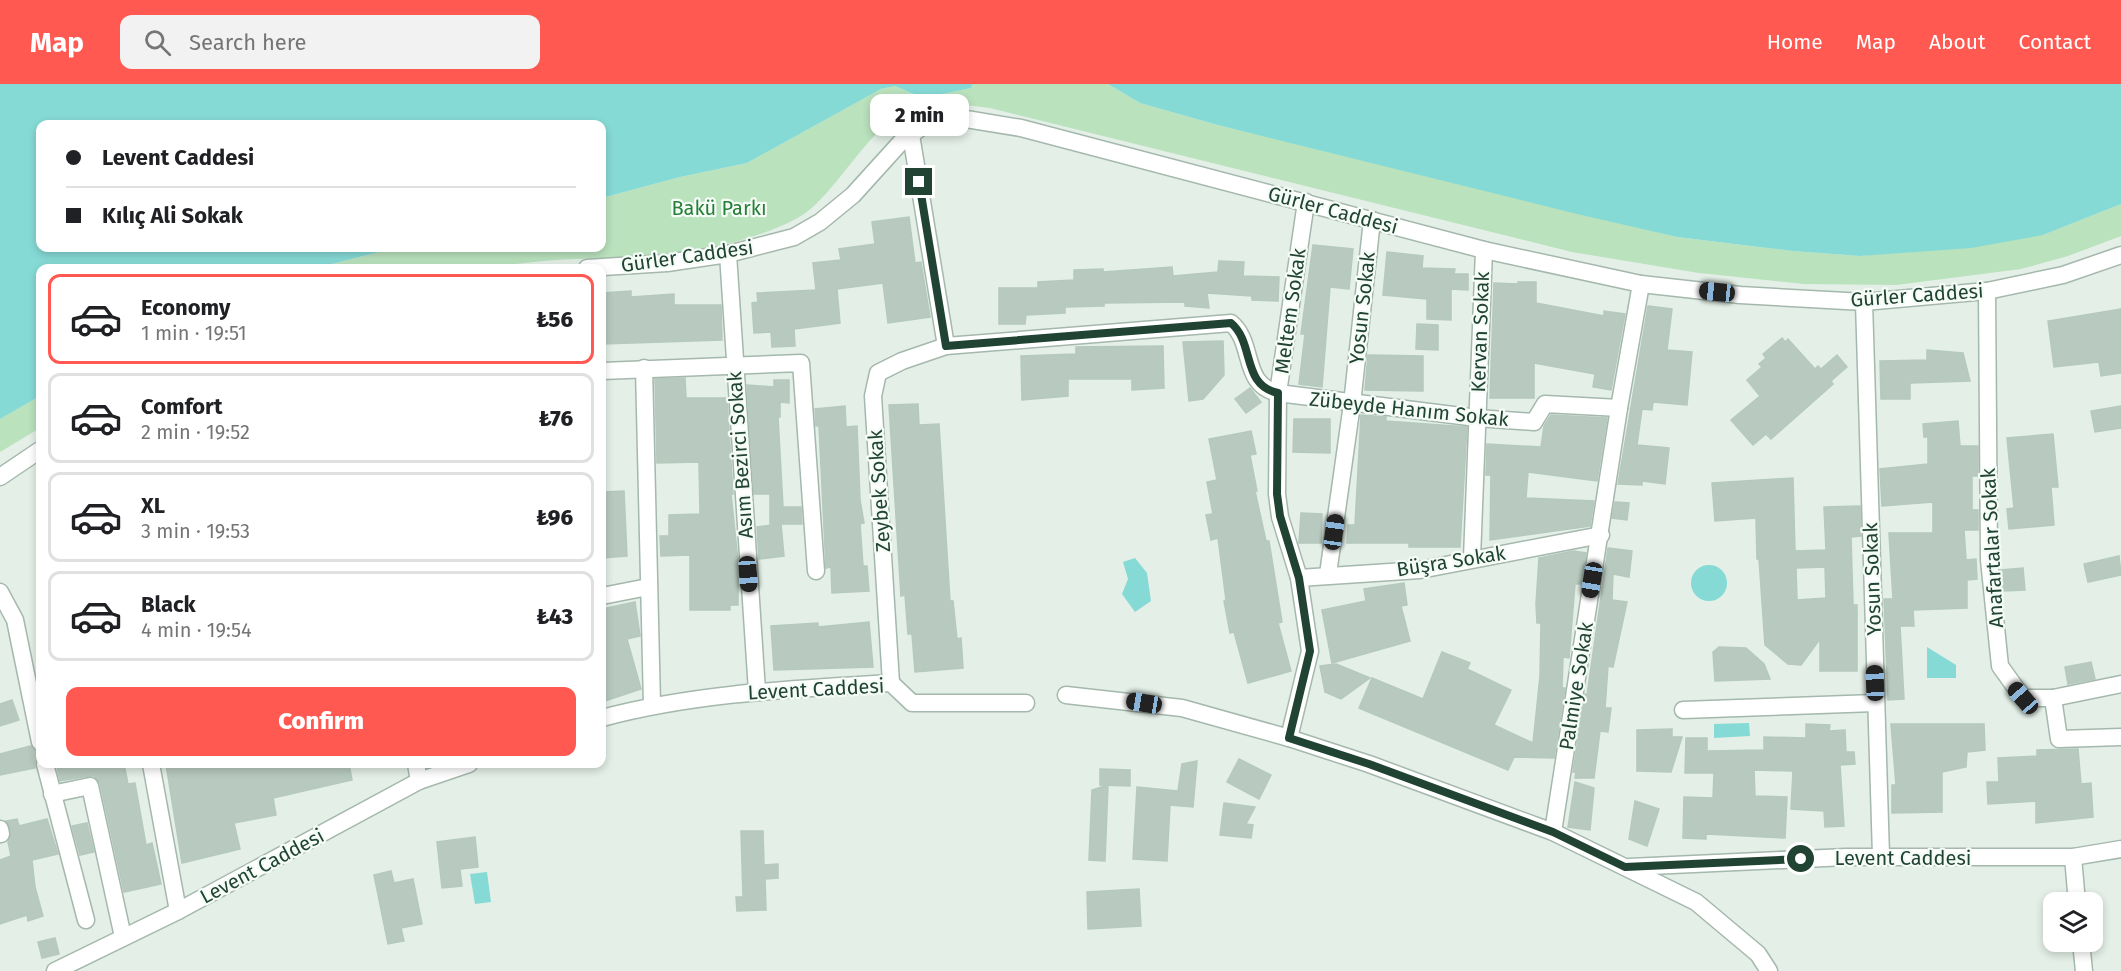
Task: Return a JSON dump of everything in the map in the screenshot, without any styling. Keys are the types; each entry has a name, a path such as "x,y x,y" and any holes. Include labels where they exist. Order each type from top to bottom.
{"street":[{"name":"Gürler Caddesi","path":"606,267 667,263 728,254 794,237 820,222 853,195 911,135 923,126 947,121 978,120 1021,128 1484,250 1641,284 1740,295 1864,302 1987,291 2063,275 2121,255"},
{"path":"911,135 946,346"},
{"name":"Meltem Sokak","path":"1289,738 1310,651 1299,578 1280,516 1277,494 1278,393 1306,202"},
{"name":"Yosun Sokak","path":"1329,574 1352,404 1372,220"},
{"name":"Kervan Sokak","path":"1472,558 1484,250"},
{"name":"Asım Bezirci Sokak","path":"728,254 757,691"},
{"name":"Palmiye Sokak","path":"1553,832 1619,408 1641,284"},
{"name":"Anafartalar Sokak","path":"1987,291 1989,560 2000,666 2023,698 2053,698 2121,684"},
{"name":"Yosun Sokak","path":"1864,302 1881,856"},
{"name":"Zübeyde Hanım Sokak","path":"946,346 1231,323 1241,332 1250,369 1267,391 1352,404 1534,422 1545,404 1619,408"},
{"name":"Zeybek Sokak","path":"891,683 873,396 878,373 902,361 946,346"},
{"path":"606,371 801,363 816,571"},
{"path":"644,368 652,705"},
{"path":"0,477 36,453"},
{"name":"Büşra Sokak","path":"1299,578 1329,574 1420,570 1472,558 1601,535"},
{"path":"606,595 648,586"},
{"path":"0,592 15,621 36,723"},
{"name":"Levent Caddesi","path":"606,717 652,705 757,691 891,683 912,703 1026,703"},
{"path":"1066,695 1182,708 1289,738 1369,764 1553,832 1696,902 1758,954 1769,971"},
{"path":"2053,698 2059,739 2121,737"},
{"path":"1683,710 1875,703"},
{"path":"46,768 86,920"},
{"path":"152,768 178,911"},
{"path":"417,768 419,781"},
{"name":"Levent Caddesi","path":"55,971 178,911 419,781 457,768"},
{"path":"52,794 90,786 123,937"},
{"name":"Levent Caddesi","path":"1625,867 1881,856 2073,857 2121,849"},
{"path":"2073,857 2076,892"},
{"path":"2082,952 2084,971"}],"green space":[{"name":"Bakü Parkı","path":"973,84 1108,84 1140,103 1214,124 1677,237 1793,251 1860,256 2043,235 2121,204 2121,236 2068,256 2021,269 1896,285 1804,284 1699,273 1572,252 990,108 935,105 915,108 899,115 885,126 816,204 805,213 763,233 734,242 705,249 647,256 515,264 332,264 379,252 606,252 606,197 680,177 747,163 881,89 895,86 923,98 971,88"},
{"path":"36,398 36,430 0,452 0,419"}],"water":[{"path":"0,84 973,84 971,88 923,98 895,86 881,89 747,163 680,177 606,197 606,120 36,120 36,252 379,252 332,264 36,264 36,398 0,419"},
{"path":"1108,84 2121,84 2121,204 2043,235 1971,248 1860,256 1793,251 1677,237 1573,213 1214,124 1140,103"},
{"path":"1135,558 1147,573 1151,601 1135,612 1122,594 1128,579 1123,562"},
{"path":"1709,565 1722,570 1727,583 1722,596 1709,601 1696,596 1691,583 1696,570"},
{"path":"1927,647 1956,665 1956,678 1927,678"},
{"path":"1749,723 1750,736 1714,738 1714,724"},
{"path":"487,872 491,902 475,904 470,874"}],"building":[{"path":"909,217 915,263 921,262 930,317 888,323 883,283 837,289 840,323 794,329 795,346 772,347 771,332 754,333 752,303 758,302 757,293 816,290 813,263 841,260 839,249 875,244 872,222"},
{"path":"1313,245 1353,249 1349,289 1330,287 1322,387 1299,384 1305,334 1301,334"},
{"path":"1387,252 1423,256 1422,268 1455,269 1454,274 1468,274 1468,290 1451,289 1451,320 1427,319 1427,299 1383,295"},
{"path":"1219,261 1244,262 1243,276 1279,277 1278,301 1252,300 1252,296 1207,293 1209,308 1185,306 1185,302 1104,303 1104,306 1065,307 1065,313 1026,315 1025,324 999,324 999,288 1038,288 1038,282 1074,280 1074,270 1103,269 1103,272 1172,267 1173,276 1218,272"},
{"path":"1518,282 1536,282 1536,303 1604,316 1604,311 1625,314 1611,390 1593,387 1595,374 1534,363 1534,398 1490,398 1494,283 1518,284"},
{"path":"631,291 631,297 674,294 674,305 721,305 722,340 606,344 606,293"},
{"path":"1648,306 1672,309 1667,350 1692,352 1687,405 1653,402 1652,410 1642,409 1637,445 1669,448 1665,484 1642,481 1642,485 1618,484"},
{"path":"2121,309 2121,373 2101,376 2099,362 2054,367 2048,321"},
{"path":"1417,324 1438,325 1438,350 1416,349"},
{"path":"1782,338 1785,342 1788,339 1815,369 1818,366 1821,369 1837,355 1847,367 1831,381 1833,384 1771,439 1766,434 1753,445 1731,420 1760,396 1747,380 1762,367 1759,364 1766,358 1763,354"},
{"path":"1223,341 1224,375 1203,399 1189,401 1183,342"},
{"path":"1163,346 1164,388 1132,390 1132,379 1068,379 1068,396 1022,400 1021,356 1076,354 1076,347"},
{"path":"1927,350 1963,353 1970,381 1910,383 1910,399 1881,399 1880,361 1927,360"},
{"path":"1368,355 1423,356 1423,391 1365,390"},
{"path":"685,378 686,398 727,398 733,494 731,494 738,561 738,605 730,605 730,610 690,610 690,555 661,556 660,536 669,536 669,515 700,514 699,462 657,463 655,379"},
{"path":"774,380 789,380 789,403 780,402 780,417 778,417 783,507 801,507 802,524 770,524 770,494 754,494 747,385 774,387"},
{"path":"1250,388 1261,402 1246,413 1235,399"},
{"path":"918,404 919,425 939,424 950,601 953,601 957,639 961,638 963,668 915,672 912,634 908,634 905,595 901,596 889,405"},
{"path":"845,406 846,427 857,426 860,500 864,523 860,524 863,566 867,566 869,591 832,593 831,567 826,568 819,426 816,426 815,409"},
{"path":"2121,406 2121,428 2095,432 2091,411"},
{"path":"1361,415 1386,417 1386,421 1467,427 1460,547 1409,547 1409,543 1347,543 1348,525 1355,525"},
{"path":"1551,415 1607,418 1597,481 1528,472 1526,498 1594,501 1590,526 1490,540 1491,475 1486,475 1487,444 1541,447 1544,426"},
{"path":"1294,419 1330,419 1330,453 1293,452"},
{"path":"1958,421 1960,446 1978,446 1978,476 1972,476 1972,510 1978,510 1978,530 1964,530 1966,560 1976,559 1977,579 1967,580 1967,608 1913,610 1914,626 1900,626 1904,699 1888,700 1884,599 1893,599 1889,533 1933,533 1933,502 1882,506 1880,469 1928,464 1928,437 1924,437 1923,424"},
{"path":"1251,431 1256,454 1250,455 1257,491 1255,491 1266,541 1269,541 1282,622 1278,623 1291,671 1248,683 1234,632 1230,633 1224,601 1226,600 1218,538 1211,540 1206,515 1213,514 1207,482 1217,480 1209,439"},
{"path":"2053,434 2058,487 2051,487 2054,525 2009,529 2007,509 2014,508 2007,438"},
{"path":"1793,478 1795,551 1826,550 1824,507 1860,506 1861,536 1851,537 1853,605 1857,605 1857,671 1820,671 1820,639 1801,665 1788,664 1765,645 1759,559 1757,559 1756,518 1715,521 1712,483","holes":["1825,567 1826,598 1797,600 1796,568"]},
{"path":"624,491 627,556 606,558 606,492"},
{"path":"1615,502 1629,503 1627,520 1612,518"},
{"path":"1301,513 1322,514 1321,543 1299,543"},
{"path":"781,524 784,556 759,559 757,527"},
{"path":"1608,548 1632,551 1629,577 1613,574 1612,600 1627,602 1613,667 1608,666 1605,708 1611,708 1608,732 1600,731 1594,778 1575,778 1576,772 1573,772 1585,694 1587,695"},
{"path":"1573,551 1586,553 1581,584 1575,584 1569,658 1563,657 1562,688 1565,688 1554,758 1514,757 1508,770 1359,708 1372,678 1423,699 1442,652 1470,663 1467,669 1511,690 1494,725 1533,743 1540,676 1541,623 1537,623 1536,604 1539,558"},
{"path":"2119,556 2121,575 2088,582 2084,564"},
{"path":"2023,568 2025,590 2003,591 2001,570"},
{"path":"1404,583 1407,605 1401,606 1410,641 1332,663 1322,610 1366,601 1364,589"},
{"path":"635,602 640,636 627,639 641,689 606,701 606,608"},
{"path":"869,622 873,667 774,670 771,626 818,623 818,627"},
{"path":"1719,647 1746,648 1764,664 1770,679 1715,681 1713,652"},
{"path":"2091,662 2095,679 2068,684 2065,667"},
{"path":"1336,664 1370,678 1341,699 1325,692 1320,666"},
{"path":"12,700 19,720 0,726 0,704"},
{"path":"1806,724 1830,725 1829,731 1845,730 1846,752 1854,752 1855,764 1840,765 1844,826 1825,827 1824,811 1791,809 1793,771 1754,770 1755,796 1787,797 1785,838 1706,834 1706,839 1683,838 1684,797 1713,798 1714,773 1685,773 1686,738 1707,738 1707,751 1764,750 1764,737 1806,738"},
{"path":"1891,724 1984,724 1985,750 1967,752 1966,767 1942,772 1942,812 1892,813 1892,785 1896,785"},
{"path":"1672,729 1672,737 1682,737 1671,772 1637,771 1637,730"},
{"path":"30,746 36,750 35,768 0,775 0,754"},
{"path":"2078,749 2081,784 2091,783 2093,817 2036,823 2036,801 1988,804 1987,782 1999,782 1998,758 2037,756 2037,750"},
{"path":"1239,759 1271,775 1259,799 1227,782"},
{"path":"1197,761 1193,807 1170,805 1167,861 1133,859 1137,787 1178,791 1182,764"},
{"path":"57,768 125,768 128,784 135,783 146,845 152,843 161,884 124,892 100,783 94,776 60,781"},
{"path":"167,768 350,768 352,780 273,798 276,815 234,823 240,849 182,863"},
{"path":"1100,769 1130,770 1130,786 1100,785"},
{"path":"1575,782 1594,788 1590,830 1568,827"},
{"path":"1108,785 1105,861 1089,860 1092,790"},
{"path":"1635,801 1659,809 1647,846 1629,839"},
{"path":"1224,803 1255,807 1246,824 1253,825 1251,838 1220,835"},
{"path":"17,819 19,826 47,819 58,854 32,860 35,887 43,916 28,921 27,915 0,924 0,860 11,856 8,842 11,832 6,821"},
{"path":"87,823 94,852 80,855 72,826"},
{"path":"741,831 763,831 764,865 778,864 778,878 765,879 766,910 737,911 736,897 743,897"},
{"path":"475,837 478,867 460,869 462,886 442,888 437,842"},
{"path":"391,871 394,883 413,879 422,924 401,928 404,941 388,944 374,875"},
{"path":"1139,889 1141,926 1088,929 1087,892"},
{"path":"55,938 59,954 42,958 38,942"}],"route":[{"path":"919,182 946,346 1231,323 1241,332 1250,369 1257,381 1267,391 1278,393 1277,494 1280,516 1299,578 1310,651 1289,738 1369,764 1553,832 1625,867 1801,859"}]}
